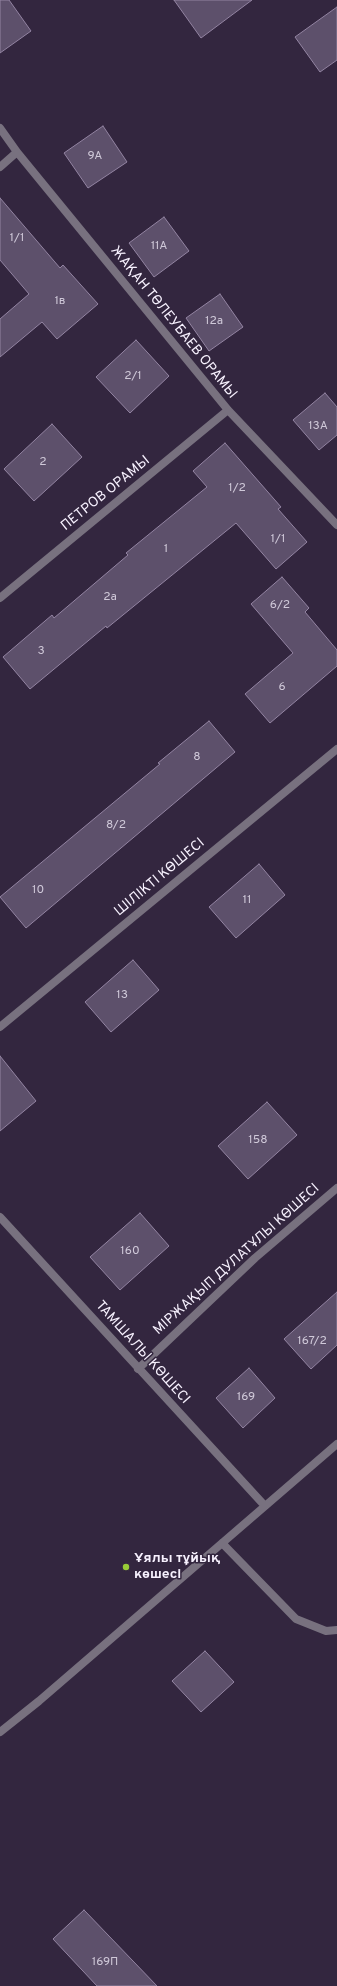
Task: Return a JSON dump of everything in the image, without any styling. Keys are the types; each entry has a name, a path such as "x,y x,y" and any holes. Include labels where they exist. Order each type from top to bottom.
{"street":[{"name":"ЖАҚАН ТӨЛЕУБАЕВ ОРАМЫ","path":"0,128 17,152 228,410 337,525"},
{"path":"0,167 17,152"},
{"name":"ПЕТРОВ ОРАМЫ","path":"0,598 228,410"},
{"name":"ШІЛІКТІ КӨШЕСІ","path":"0,1027 337,749"},
{"name":"МІРЖАҚЫП ДУЛАТҰЛЫ КӨШЕСІ","path":"138,1369 255,1258 337,1188"},
{"name":"ТАМШАЛЫ КӨШЕСІ","path":"0,1217 265,1506"},
{"path":"0,1732 39,1701 337,1444"},
{"path":"222,1543 296,1619 326,1631 337,1630"}],"building":[{"path":"0,0 9,0 31,31 0,53"},
{"path":"174,0 252,0 201,38"},
{"path":"337,7 337,60 320,72 295,37"},
{"path":"103,126 127,162 88,188 64,153"},
{"path":"0,198 60,268 63,265 98,304 57,339 42,322 0,357 0,319 29,294 0,260"},
{"path":"164,217 189,251 154,277 129,243"},
{"path":"220,294 243,327 209,351 186,318"},
{"path":"136,340 169,376 130,413 96,377"},
{"path":"325,393 337,407 337,435 319,450 293,420"},
{"path":"52,424 82,457 34,501 4,469"},
{"path":"225,443 281,507 278,509 307,542 276,569 236,523 107,628 106,626 30,689 3,657 52,615 54,618 128,555 126,553 207,487 193,471"},
{"path":"282,577 309,608 305,612 337,650 337,666 270,723 245,694 293,653 251,604"},
{"path":"209,721 235,752 26,928 0,897 160,764 158,763"},
{"path":"259,864 285,895 236,938 209,907"},
{"path":"133,960 159,990 111,1032 85,1002"},
{"path":"0,1056 36,1101 0,1131"},
{"path":"267,1102 297,1135 248,1179 218,1146"},
{"path":"140,1213 169,1246 120,1290 90,1257"},
{"path":"337,1292 337,1345 311,1369 284,1339"},
{"path":"249,1368 275,1398 243,1428 216,1398"},
{"path":"205,1651 234,1682 201,1712 172,1681"},
{"path":"84,1910 157,1986 97,1986 53,1939"}],"place":[{"name":"Ұялы тұйық көшесі","path":"126,1567"}]}
